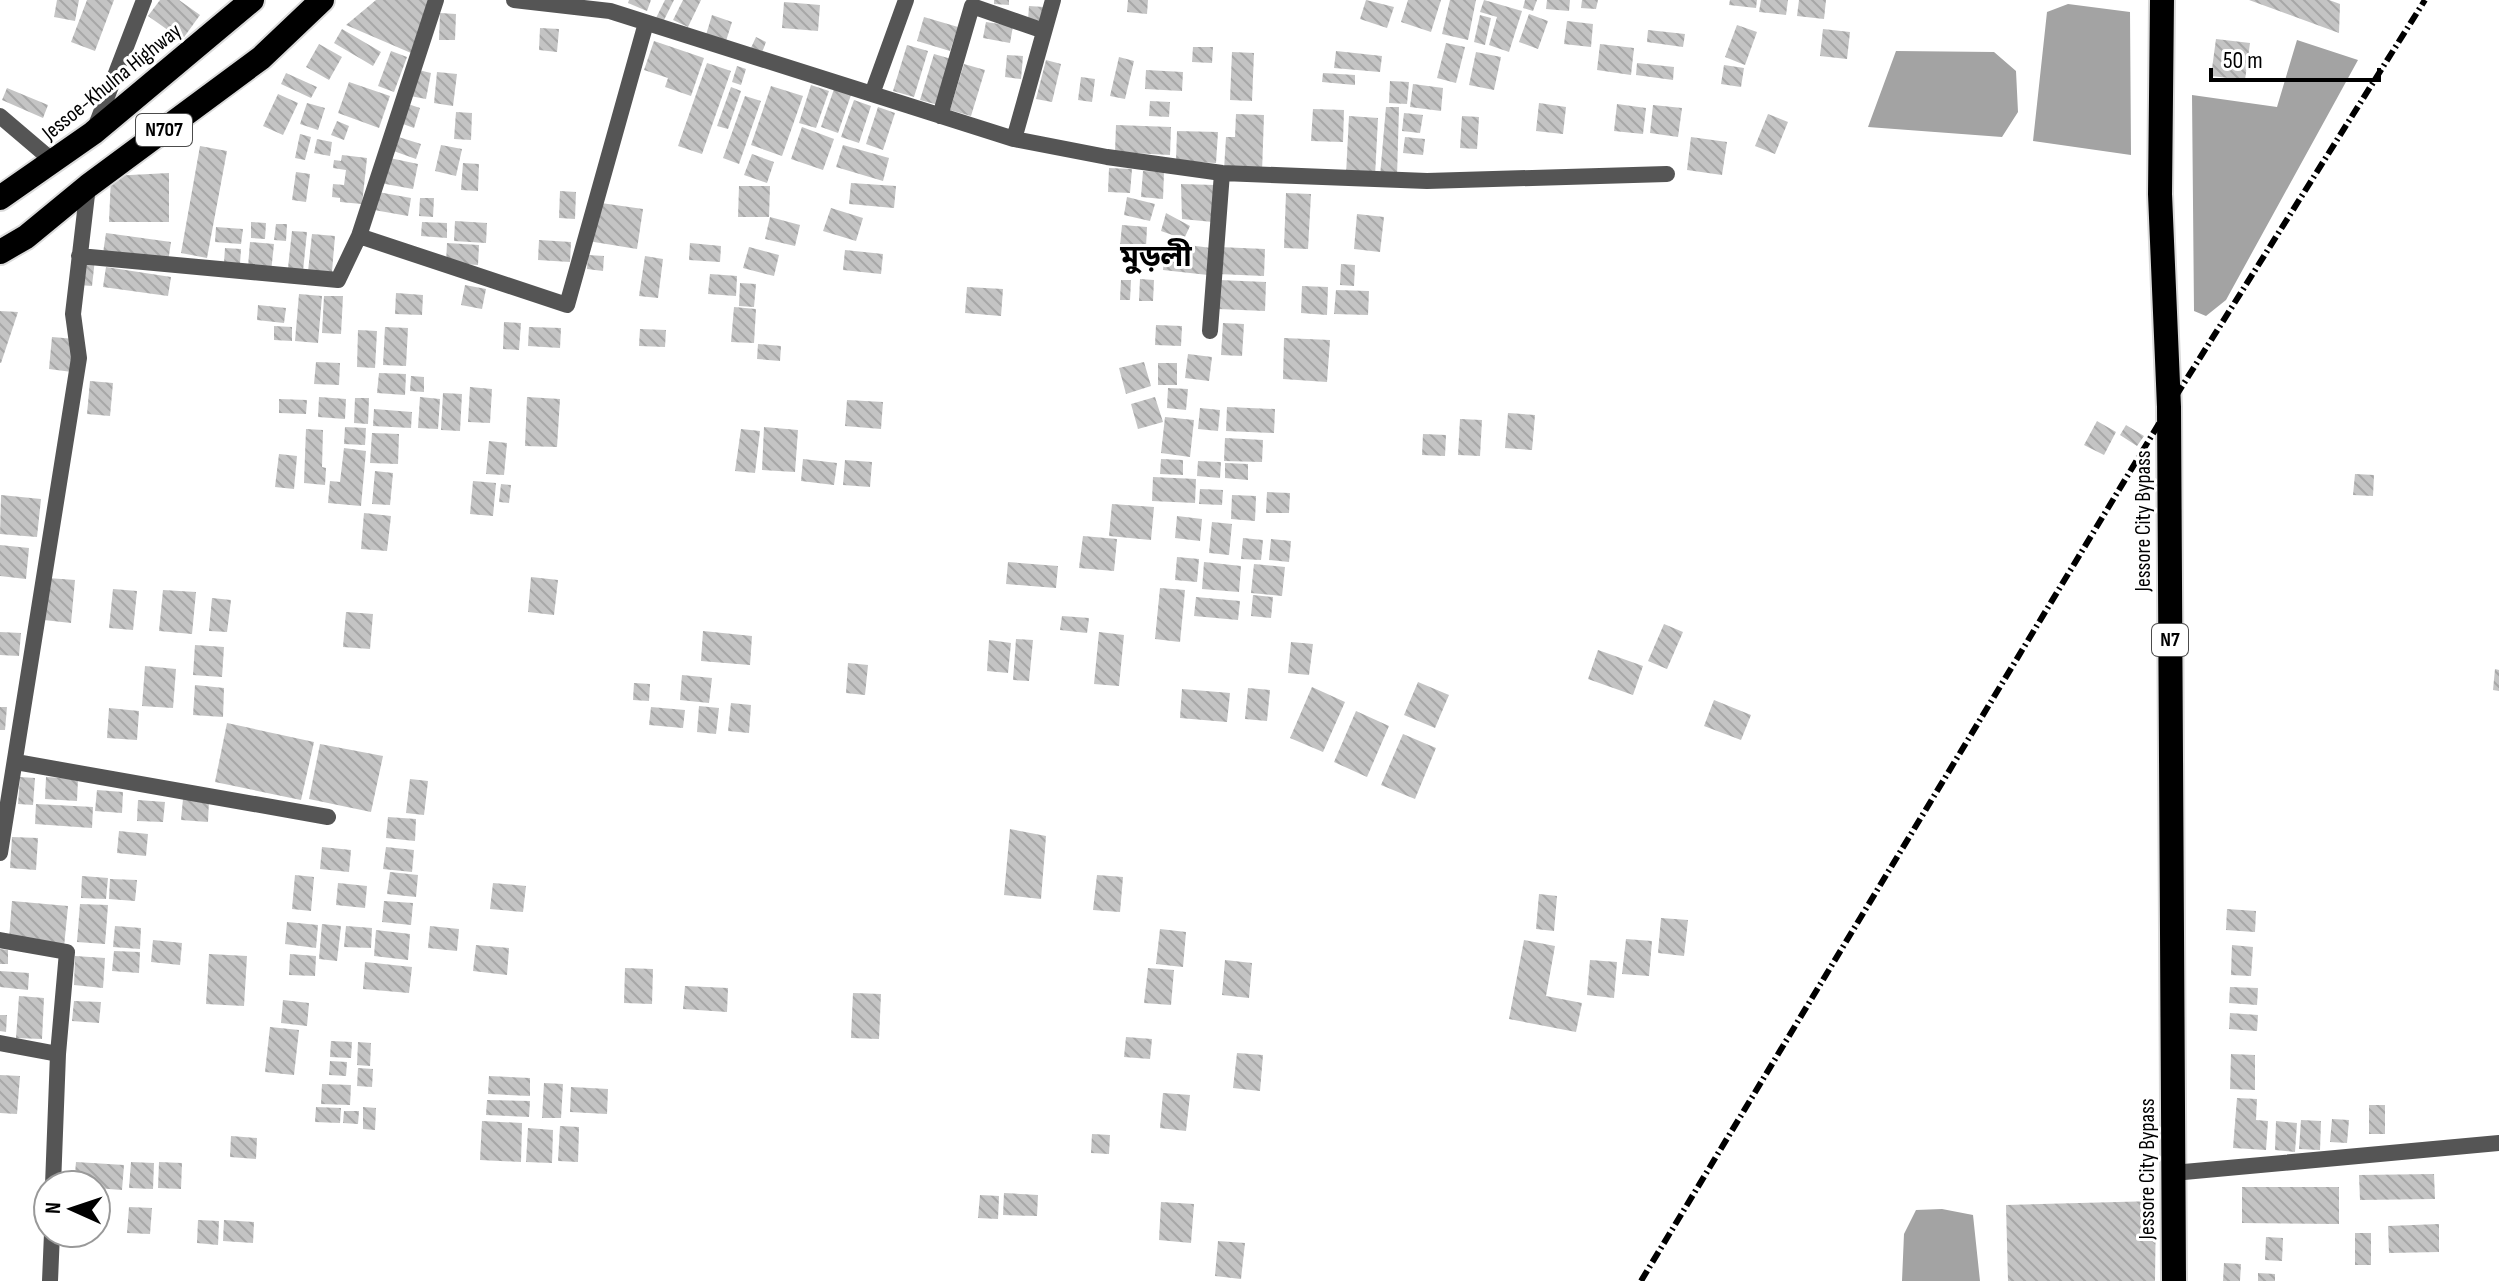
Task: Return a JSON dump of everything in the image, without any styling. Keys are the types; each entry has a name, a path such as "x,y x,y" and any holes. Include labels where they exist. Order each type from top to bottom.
{"highway":[{"name":"Jessoe-Khulna Highway","path":"0,198 93,133 252,0"},
{"name":"N707","path":"0,252 26,237 88,186 261,58 322,0"},
{"name":"Jessore City Bypass","path":"2162,0 2160,194 2169,407 2174,1281"}],"street":[{"path":"93,133 144,0"},
{"path":"79,256 338,280 359,236 436,0"},
{"path":"514,0 610,11 1014,139 1107,157 1222,173 1427,181 1667,174"},
{"path":"872,94 906,0"},
{"path":"1014,139 1053,0"},
{"path":"940,116 972,6 1044,31"},
{"path":"359,236 567,305 646,23"},
{"path":"0,116 54,162"},
{"path":"1210,331 1222,173"},
{"path":"0,853 79,358 73,314 88,186"},
{"path":"16,762 328,817"},
{"path":"0,940 67,952 58,1054 54,1169"},
{"path":"0,1043 58,1054"},
{"path":"2173,1173 2499,1143"},
{"path":"50,1281 51,1249"}],"shaded area":[{"path":"2068,4 2130,12 2131,155 2033,141 2047,12"},
{"path":"2297,40 2358,60 2226,300 2206,316 2194,311 2192,95 2277,107"},
{"path":"1896,51 1994,52 2016,71 2018,112 2002,137 1868,127"},
{"path":"1942,1209 1973,1215 1980,1281 1902,1281 1904,1234 1916,1210"}],"building":[{"path":"57,0 79,0 75,21 54,17"},
{"path":"87,0 114,0 95,51 71,42"},
{"path":"160,0 179,0 200,15 182,40 148,16"},
{"path":"376,0 429,0 411,53 346,25"},
{"path":"629,0 651,0 647,11 628,3"},
{"path":"665,0 674,0 663,22 656,18"},
{"path":"683,0 701,0 688,27 673,20"},
{"path":"994,0 1009,0 1009,5 994,4"},
{"path":"1128,0 1148,0 1147,14 1127,12"},
{"path":"1366,0 1394,7 1387,28 1360,19"},
{"path":"1408,0 1441,0 1431,32 1401,22"},
{"path":"1450,0 1476,0 1468,40 1442,34"},
{"path":"1484,0 1522,11 1509,52 1489,45 1497,17 1480,12"},
{"path":"1525,0 1537,0 1533,11 1523,8"},
{"path":"1547,0 1570,0 1569,11 1546,9"},
{"path":"1582,0 1598,0 1596,9 1581,8"},
{"path":"1730,0 1757,0 1756,8 1729,5"},
{"path":"1761,0 1788,0 1786,15 1759,12"},
{"path":"1799,0 1826,0 1824,19 1797,16"},
{"path":"2249,0 2329,0 2340,4 2339,33"},
{"path":"784,2 820,5 818,31 782,28"},
{"path":"1029,6 1044,7 1042,22 1028,20"},
{"path":"440,13 456,14 455,40 439,40"},
{"path":"1529,14 1548,21 1538,49 1519,42"},
{"path":"712,15 732,22 726,41 706,35"},
{"path":"1480,15 1491,18 1485,45 1474,42"},
{"path":"924,17 958,27 950,51 917,41"},
{"path":"1567,21 1593,24 1591,47 1564,44"},
{"path":"986,22 1013,26 1010,43 983,38"},
{"path":"1737,25 1757,32 1745,65 1725,57"},
{"path":"540,28 559,29 557,52 539,50"},
{"path":"342,29 381,52 373,66 334,43"},
{"path":"1823,29 1850,32 1847,59 1820,56"},
{"path":"1648,30 1685,34 1683,47 1647,42"},
{"path":"756,37 766,42 761,55 750,50"},
{"path":"2216,39 2250,43 2245,80 2211,76"},
{"path":"654,41 704,58 691,96 665,87 668,78 644,70"},
{"path":"1446,43 1465,47 1456,83 1437,78"},
{"path":"319,44 342,57 329,80 306,67"},
{"path":"1600,44 1634,48 1631,75 1597,70"},
{"path":"907,45 928,51 914,97 893,91"},
{"path":"1193,47 1213,47 1212,63 1192,62"},
{"path":"391,51 407,57 394,92 378,86"},
{"path":"1336,51 1382,56 1380,72 1334,68"},
{"path":"1232,52 1254,53 1252,101 1230,100"},
{"path":"1476,52 1501,57 1494,90 1469,85"},
{"path":"934,54 955,60 942,106 920,100"},
{"path":"1007,55 1023,56 1021,79 1005,77"},
{"path":"1119,57 1134,61 1125,99 1110,96"},
{"path":"1046,60 1061,64 1052,102 1036,99"},
{"path":"707,63 731,71 702,154 678,146"},
{"path":"1637,63 1674,67 1673,80 1636,75"},
{"path":"964,64 985,70 971,116 950,110"},
{"path":"1724,65 1744,68 1741,87 1721,84"},
{"path":"737,66 746,69 741,85 732,82"},
{"path":"410,68 431,73 426,99 405,95"},
{"path":"1146,70 1183,72 1182,91 1145,89"},
{"path":"437,72 457,74 453,106 434,103"},
{"path":"286,73 317,87 311,98 281,84"},
{"path":"1323,73 1355,75 1355,85 1322,82"},
{"path":"1081,77 1095,79 1092,102 1078,100"},
{"path":"1390,81 1409,82 1407,104 1389,103"},
{"path":"349,82 390,96 379,128 338,113"},
{"path":"1413,84 1443,88 1441,111 1410,107"},
{"path":"811,85 829,91 816,128 799,123"},
{"path":"771,86 803,96 782,156 751,145"},
{"path":"731,87 741,91 728,129 717,126"},
{"path":"7,88 48,105 43,118 2,100"},
{"path":"834,89 851,95 838,133 821,127"},
{"path":"278,94 298,103 283,135 263,126"},
{"path":"745,96 761,101 739,164 723,158"},
{"path":"854,100 871,106 859,143 841,137"},
{"path":"399,101 420,108 414,128 392,120"},
{"path":"1150,101 1170,102 1169,117 1149,116"},
{"path":"307,103 325,108 318,130 300,124"},
{"path":"1539,103 1566,107 1563,134 1536,131"},
{"path":"1617,104 1646,108 1643,134 1614,131"},
{"path":"1653,105 1682,108 1678,137 1650,133"},
{"path":"878,107 895,113 883,150 866,144"},
{"path":"1386,107 1399,107 1397,177 1380,176"},
{"path":"1313,109 1344,110 1343,142 1311,141"},
{"path":"456,112 472,113 471,140 454,139"},
{"path":"1404,113 1423,115 1420,133 1402,131"},
{"path":"1236,114 1264,115 1262,172 1224,170 1226,137 1235,137"},
{"path":"1768,114 1788,122 1775,154 1755,146"},
{"path":"1349,116 1378,118 1375,176 1346,175"},
{"path":"1462,116 1479,117 1477,149 1460,148"},
{"path":"337,121 349,126 344,140 331,135"},
{"path":"1116,125 1171,127 1170,155 1115,152"},
{"path":"802,127 834,139 823,170 791,159"},
{"path":"1177,131 1218,132 1216,163 1176,161"},
{"path":"300,134 311,137 305,160 295,158"},
{"path":"392,135 421,144 416,159 388,149"},
{"path":"1405,137 1425,139 1423,155 1403,153"},
{"path":"1691,137 1727,142 1722,175 1687,170"},
{"path":"317,139 332,142 330,156 314,153"},
{"path":"441,145 462,149 456,176 435,171"},
{"path":"843,145 889,158 883,181 836,167"},
{"path":"200,146 227,151 207,258 181,253"},
{"path":"752,154 774,162 767,183 744,175"},
{"path":"342,155 367,158 362,204 340,202 340,198 332,197 333,184 344,185 346,170 333,168 334,160 341,161"},
{"path":"385,157 418,164 413,189 380,183"},
{"path":"463,163 479,164 478,191 461,190"},
{"path":"1109,168 1132,169 1130,193 1108,192"},
{"path":"1143,171 1164,172 1163,199 1141,197"},
{"path":"296,172 310,174 306,202 292,200"},
{"path":"169,173 169,222 109,222 111,176"},
{"path":"851,183 896,186 894,208 849,204"},
{"path":"1181,184 1215,185 1213,222 1182,219"},
{"path":"739,186 770,186 769,217 738,217"},
{"path":"560,191 576,192 575,219 559,218"},
{"path":"378,192 411,198 408,216 374,210"},
{"path":"1286,193 1311,194 1308,249 1284,248"},
{"path":"1127,197 1155,204 1150,221 1124,215"},
{"path":"420,198 434,198 433,217 419,216"},
{"path":"594,202 643,209 637,249 588,241"},
{"path":"831,208 863,218 856,241 823,231"},
{"path":"1166,213 1190,226 1184,239 1161,231"},
{"path":"1357,214 1384,217 1380,252 1354,249"},
{"path":"770,217 800,225 795,246 765,239"},
{"path":"455,221 487,223 486,243 454,241"},
{"path":"251,222 266,223 265,239 251,238"},
{"path":"422,222 447,223 447,238 421,236"},
{"path":"276,224 287,224 286,241 274,240"},
{"path":"1122,225 1147,227 1146,247 1120,246"},
{"path":"216,227 243,229 241,244 215,242"},
{"path":"292,231 307,232 302,281 288,268"},
{"path":"106,233 171,242 168,262 103,253"},
{"path":"312,234 335,236 331,283 307,281"},
{"path":"539,240 571,242 570,262 538,260"},
{"path":"250,242 274,244 270,281 247,279"},
{"path":"1166,242 1211,248 1208,275 1163,270"},
{"path":"447,243 479,245 478,265 446,263"},
{"path":"690,243 721,246 720,262 689,260"},
{"path":"749,247 779,255 774,276 743,268"},
{"path":"1219,247 1265,249 1264,276 1218,274"},
{"path":"225,248 241,249 239,278 223,277"},
{"path":"845,250 883,254 881,274 843,270"},
{"path":"588,255 604,256 603,271 587,269"},
{"path":"645,256 663,259 658,298 639,296"},
{"path":"82,258 95,259 92,286 79,285"},
{"path":"1341,264 1355,265 1354,286 1340,285"},
{"path":"106,267 171,277 168,296 103,287"},
{"path":"710,274 737,276 736,296 708,294"},
{"path":"1140,279 1154,280 1153,301 1139,301"},
{"path":"1121,280 1131,280 1130,300 1120,300"},
{"path":"1219,280 1266,282 1265,311 1218,309"},
{"path":"740,283 756,284 754,307 739,306"},
{"path":"465,285 486,289 482,309 461,305"},
{"path":"1302,286 1328,287 1327,315 1301,313"},
{"path":"967,287 1003,289 1001,316 965,313"},
{"path":"1336,290 1369,291 1368,315 1334,314"},
{"path":"396,293 423,295 422,315 395,314"},
{"path":"299,294 322,296 318,343 295,341"},
{"path":"324,296 343,296 341,334 322,333"},
{"path":"258,305 286,308 284,323 257,320"},
{"path":"734,307 756,309 754,343 731,342"},
{"path":"0,311 18,312 1,363 0,363"},
{"path":"504,322 521,323 519,350 503,349"},
{"path":"1223,323 1244,324 1242,356 1221,355"},
{"path":"1156,325 1182,326 1181,346 1155,345"},
{"path":"274,326 292,327 292,341 274,340"},
{"path":"385,327 408,328 406,366 383,365"},
{"path":"529,327 561,328 560,348 528,346"},
{"path":"640,329 666,330 665,347 639,346"},
{"path":"358,330 377,331 375,368 357,367"},
{"path":"52,337 75,339 72,372 49,369"},
{"path":"1284,338 1330,340 1327,382 1283,379"},
{"path":"758,344 781,346 780,361 757,359"},
{"path":"1188,354 1212,357 1209,381 1185,378"},
{"path":"316,362 340,363 339,385 314,384"},
{"path":"1144,362 1151,386 1126,394 1119,368"},
{"path":"1158,363 1177,363 1177,385 1158,385"},
{"path":"379,373 406,374 405,395 377,393"},
{"path":"411,376 424,377 424,392 410,391"},
{"path":"90,381 113,383 110,416 87,414"},
{"path":"470,387 492,389 490,423 468,422"},
{"path":"1168,388 1188,389 1186,410 1167,408"},
{"path":"443,393 462,394 460,431 441,430"},
{"path":"319,397 346,399 345,419 318,417"},
{"path":"420,397 440,399 438,429 418,428"},
{"path":"527,397 560,399 557,447 525,446"},
{"path":"1155,397 1163,422 1138,429 1131,404"},
{"path":"355,398 369,398 368,424 354,423"},
{"path":"279,399 307,400 306,414 279,413"},
{"path":"847,400 883,402 881,429 845,426"},
{"path":"1227,407 1275,409 1274,433 1226,431"},
{"path":"1200,408 1220,410 1218,431 1198,429"},
{"path":"374,409 412,412 411,428 373,426"},
{"path":"1508,413 1535,415 1532,450 1505,448"},
{"path":"1165,417 1194,420 1190,457 1161,453"},
{"path":"1460,419 1482,420 1480,456 1458,455"},
{"path":"2097,421 2116,432 2104,455 2084,445"},
{"path":"2126,425 2144,436 2137,446 2120,435"},
{"path":"345,427 366,428 365,445 344,444"},
{"path":"764,427 798,430 795,472 762,470"},
{"path":"306,429 323,430 325,485 304,483"},
{"path":"741,429 760,431 755,473 735,471"},
{"path":"372,433 399,434 398,464 370,463"},
{"path":"1423,434 1446,435 1445,456 1422,455"},
{"path":"1225,438 1263,440 1262,462 1224,461"},
{"path":"489,441 507,443 504,475 486,474"},
{"path":"344,448 366,451 361,506 328,503 330,481 340,482"},
{"path":"279,454 297,456 294,489 275,487"},
{"path":"803,459 837,463 834,485 801,481"},
{"path":"1161,459 1183,460 1183,475 1160,474"},
{"path":"845,460 872,462 870,487 843,485"},
{"path":"1198,461 1221,462 1220,478 1197,476"},
{"path":"1225,463 1248,464 1248,480 1225,478"},
{"path":"375,471 393,473 390,505 372,504"},
{"path":"2355,474 2374,475 2373,496 2353,495"},
{"path":"1153,477 1196,479 1195,503 1152,501"},
{"path":"473,481 496,483 493,516 470,514"},
{"path":"501,484 511,485 509,503 499,502"},
{"path":"1200,489 1223,490 1222,505 1199,504"},
{"path":"1267,492 1290,493 1289,513 1266,513"},
{"path":"1,495 41,499 37,537 0,534"},
{"path":"1232,495 1256,496 1255,521 1231,519"},
{"path":"1112,504 1154,507 1151,540 1109,536"},
{"path":"364,513 391,516 387,551 361,549"},
{"path":"1177,516 1202,519 1200,541 1175,538"},
{"path":"1212,522 1232,524 1229,555 1209,553"},
{"path":"1083,536 1117,539 1114,571 1079,568"},
{"path":"1243,538 1263,540 1261,560 1241,559"},
{"path":"1271,539 1291,541 1289,562 1269,560"},
{"path":"0,545 29,548 26,579 0,576"},
{"path":"1177,557 1199,559 1197,582 1175,580"},
{"path":"1008,562 1058,566 1056,588 1006,584"},
{"path":"1204,562 1241,566 1239,592 1202,589"},
{"path":"1254,564 1285,567 1282,596 1251,593"},
{"path":"531,577 558,580 554,615 528,612"},
{"path":"48,578 75,580 71,623 44,620"},
{"path":"1160,588 1185,590 1180,642 1155,639"},
{"path":"113,589 137,591 133,630 109,628"},
{"path":"163,590 196,592 192,634 159,631"},
{"path":"1253,595 1273,597 1271,618 1251,616"},
{"path":"1196,597 1240,601 1238,620 1194,616"},
{"path":"212,598 231,600 227,632 209,631"},
{"path":"346,612 373,614 370,649 343,647"},
{"path":"1062,616 1089,618 1087,633 1060,630"},
{"path":"1664,624 1683,632 1667,669 1648,661"},
{"path":"703,631 752,636 750,665 701,661"},
{"path":"0,632 21,633 19,656 0,655"},
{"path":"1099,632 1124,635 1119,686 1094,684"},
{"path":"1016,639 1033,640 1029,681 1013,680"},
{"path":"989,640 1011,643 1008,673 987,671"},
{"path":"1291,642 1313,644 1309,675 1288,673"},
{"path":"195,645 224,647 222,677 193,675"},
{"path":"1598,650 1643,666 1633,695 1588,679"},
{"path":"848,663 868,665 865,695 846,693"},
{"path":"145,666 176,669 173,708 142,706"},
{"path":"2495,669 2499,670 2499,691 2493,690"},
{"path":"682,675 712,678 709,703 680,700"},
{"path":"1418,682 1449,695 1435,728 1404,715"},
{"path":"634,683 650,684 649,701 633,700"},
{"path":"195,685 224,688 223,717 193,715"},
{"path":"1312,687 1345,702 1323,752 1290,738"},
{"path":"1248,688 1270,690 1267,721 1245,719"},
{"path":"1182,689 1230,693 1227,722 1180,718"},
{"path":"1714,700 1751,715 1741,740 1704,726"},
{"path":"731,703 751,705 749,733 728,731"},
{"path":"699,706 719,708 716,734 697,732"},
{"path":"0,707 7,707 5,730 0,730"},
{"path":"651,707 685,710 683,728 649,725"},
{"path":"109,708 139,711 137,740 107,738"},
{"path":"1356,711 1389,726 1367,777 1334,762"},
{"path":"227,723 314,742 301,800 215,782"},
{"path":"1403,734 1436,748 1415,799 1381,785"},
{"path":"320,744 383,756 371,812 309,799"},
{"path":"20,777 35,778 33,805 18,804"},
{"path":"46,777 78,779 77,801 45,799"},
{"path":"410,779 428,781 424,815 406,813"},
{"path":"97,790 123,792 122,813 95,811"},
{"path":"183,799 209,801 208,822 181,820"},
{"path":"138,800 165,802 163,822 137,821"},
{"path":"36,804 93,807 92,828 35,824"},
{"path":"388,817 416,819 415,841 386,838"},
{"path":"1010,829 1046,836 1041,899 1004,895"},
{"path":"119,831 148,834 146,856 117,853"},
{"path":"12,837 38,838 36,870 10,868"},
{"path":"322,847 351,850 349,872 320,869"},
{"path":"386,847 414,850 412,872 383,869"},
{"path":"390,872 418,875 416,897 387,894"},
{"path":"295,875 314,877 311,911 292,909"},
{"path":"1097,875 1123,877 1120,912 1093,910"},
{"path":"82,876 108,878 106,899 81,898"},
{"path":"110,879 137,880 135,901 109,899"},
{"path":"338,883 367,886 365,908 336,905"},
{"path":"493,883 526,886 523,912 490,909"},
{"path":"1539,894 1557,896 1554,931 1536,929"},
{"path":"12,901 68,906 64,947 9,939"},
{"path":"384,901 413,903 411,925 382,922"},
{"path":"80,904 108,905 105,944 77,942"},
{"path":"2227,909 2256,911 2255,932 2226,930"},
{"path":"1661,918 1688,920 1684,956 1658,953"},
{"path":"287,922 318,925 316,948 285,944"},
{"path":"322,924 341,926 337,961 319,959"},
{"path":"115,926 141,928 140,949 113,947"},
{"path":"346,926 372,928 371,948 344,947"},
{"path":"430,926 459,929 457,951 428,948"},
{"path":"1160,929 1186,932 1183,967 1156,964"},
{"path":"376,930 410,934 408,960 374,956"},
{"path":"1626,939 1652,941 1649,976 1622,974"},
{"path":"153,940 182,943 180,965 151,962"},
{"path":"1524,940 1555,946 1546,996 1582,1003 1576,1032 1509,1019"},
{"path":"476,945 509,948 507,975 473,971"},
{"path":"2232,945 2253,947 2251,976 2231,975"},
{"path":"0,949 8,950 8,964 0,964"},
{"path":"114,951 140,952 139,973 112,971"},
{"path":"209,954 247,956 244,1006 206,1004"},
{"path":"290,954 316,956 315,976 289,975"},
{"path":"75,956 105,958 103,988 74,985"},
{"path":"1225,960 1252,963 1249,998 1222,995"},
{"path":"1590,960 1617,962 1614,998 1587,995"},
{"path":"365,962 412,967 409,993 363,989"},
{"path":"625,968 653,969 652,1004 624,1003"},
{"path":"1148,968 1174,970 1171,1005 1144,1003"},
{"path":"0,971 29,973 28,990 0,987"},
{"path":"685,986 728,988 727,1012 683,1009"},
{"path":"2230,987 2258,988 2257,1005 2229,1003"},
{"path":"853,993 881,994 879,1039 851,1038"},
{"path":"19,996 44,998 42,1039 16,1038"},
{"path":"283,1000 309,1003 307,1026 281,1023"},
{"path":"74,1001 101,1002 99,1023 72,1021"},
{"path":"2230,1013 2258,1015 2257,1031 2229,1029"},
{"path":"0,1015 7,1015 6,1032 0,1031"},
{"path":"270,1027 299,1030 294,1075 265,1072"},
{"path":"1126,1037 1152,1039 1150,1059 1124,1057"},
{"path":"331,1041 352,1042 351,1058 330,1057"},
{"path":"358,1042 371,1043 370,1066 357,1065"},
{"path":"1237,1053 1263,1055 1260,1091 1233,1088"},
{"path":"2231,1054 2255,1055 2255,1090 2230,1089"},
{"path":"330,1061 347,1062 346,1076 329,1075"},
{"path":"358,1068 373,1069 372,1087 357,1086"},
{"path":"0,1075 20,1076 17,1114 0,1113"},
{"path":"489,1076 530,1078 530,1096 488,1094"},
{"path":"544,1083 563,1084 561,1118 542,1118"},
{"path":"322,1084 351,1085 350,1105 321,1104"},
{"path":"571,1087 608,1089 607,1114 570,1112"},
{"path":"1163,1093 1190,1095 1186,1131 1160,1128"},
{"path":"2237,1098 2257,1099 2256,1120 2268,1121 2266,1150 2233,1148"},
{"path":"487,1100 530,1101 529,1117 486,1115"},
{"path":"2369,1105 2385,1105 2385,1134 2369,1134"},
{"path":"316,1107 341,1108 340,1123 315,1122"},
{"path":"363,1107 376,1108 375,1130 363,1129"},
{"path":"344,1111 359,1111 358,1124 343,1123"},
{"path":"2332,1119 2349,1120 2347,1143 2330,1142"},
{"path":"2301,1120 2321,1121 2320,1150 2299,1149"},
{"path":"482,1121 522,1123 521,1162 480,1160"},
{"path":"2276,1121 2297,1123 2295,1152 2275,1150"},
{"path":"560,1126 579,1127 578,1162 558,1161"},
{"path":"528,1128 553,1130 552,1163 526,1162"},
{"path":"1092,1134 1110,1135 1109,1154 1091,1153"},
{"path":"231,1136 257,1138 256,1159 230,1157"},
{"path":"76,1162 124,1165 122,1190 112,1189 112,1169 75,1169"},
{"path":"131,1162 154,1163 153,1189 129,1188"},
{"path":"159,1162 182,1163 181,1189 158,1188"},
{"path":"2434,1174 2435,1199 2360,1200 2359,1175"},
{"path":"2242,1187 2339,1187 2339,1224 2242,1223"},
{"path":"1004,1193 1038,1195 1037,1216 1003,1215"},
{"path":"980,1195 999,1196 998,1219 978,1218"},
{"path":"2156,1201 2155,1281 2008,1281 2006,1205"},
{"path":"1161,1202 1194,1204 1191,1243 1159,1240"},
{"path":"129,1207 152,1208 150,1234 127,1233"},
{"path":"198,1220 219,1221 218,1245 197,1243"},
{"path":"224,1220 254,1222 253,1243 223,1241"},
{"path":"2439,1224 2439,1252 2389,1253 2388,1226"},
{"path":"2355,1233 2371,1233 2371,1265 2355,1265"},
{"path":"2266,1237 2283,1238 2282,1261 2265,1260"},
{"path":"1218,1241 1245,1243 1241,1279 1215,1276"},
{"path":"2224,1263 2241,1264 2240,1281 2223,1281"},
{"path":"2258,1273 2275,1274 2275,1281 2258,1281"}],"railway":[{"path":"1641,1281 2169,407 2425,0"}],"district":[{"name":"মুড়লী","path":"1156,257"}]}
